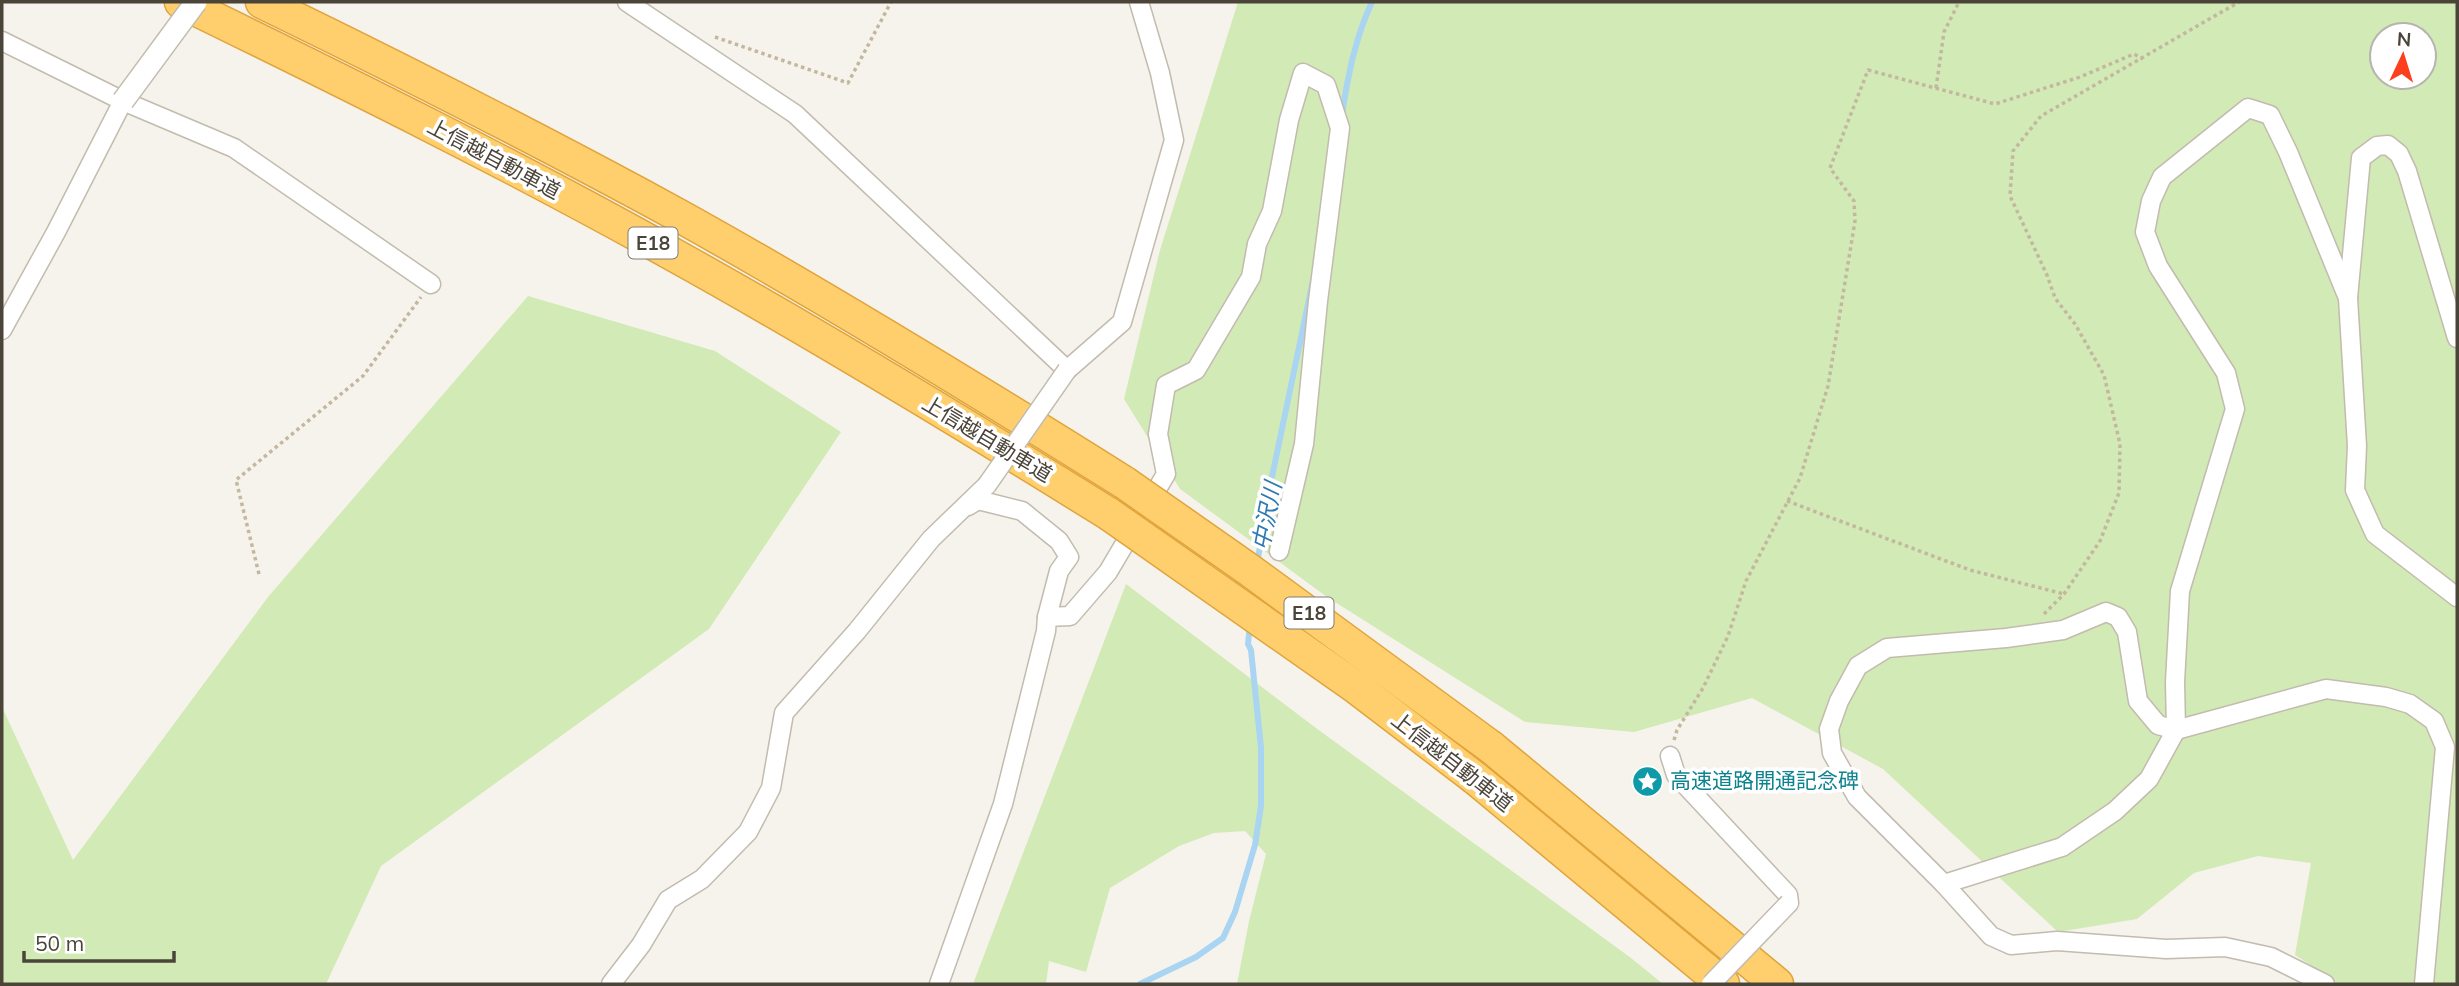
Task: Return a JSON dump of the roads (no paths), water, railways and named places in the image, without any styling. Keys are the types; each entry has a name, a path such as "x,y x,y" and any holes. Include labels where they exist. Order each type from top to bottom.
{"highway":[{"name":"上信越自動車道","path":"181,2 358,89 674,255 962,422 1109,514 1346,681 1475,778 1723,984"},
{"name":"上信越自動車道","path":"262,2 537,140 685,220 837,307 1125,483 1248,569 1491,747 1777,984"}],"street":[{"path":"2,330 57,232 124,101 196,2"},
{"path":"627,2 795,114 1067,370"},
{"path":"611,984 641,945 668,900 702,879 748,832 771,788 784,713 857,631 932,539 987,485 1067,370 1122,322 1174,139 1160,74 1139,2"},
{"path":"2,41 124,101 234,148 430,284"},
{"path":"1047,617 1070,616 1108,572 1166,474 1158,434 1166,384 1196,370 1251,277 1257,244 1272,211 1289,120 1303,73 1326,85 1340,128 1318,302 1304,444 1279,551"},
{"path":"1944,884 2062,847 2115,811 2149,779 2176,730 2175,682 2180,592 2235,409 2226,373 2158,266 2144,232 2151,201 2162,177 2248,107 2270,115 2348,298"},
{"path":"2457,338 2407,171 2399,154 2388,145 2377,146 2361,158 2348,298 2357,446 2355,490 2375,534 2457,597"},
{"path":"932,539 978,500 1022,511 1059,541 1069,557 1059,571 1003,804 939,984"},
{"path":"2325,984 2271,957 2225,947 2166,949 2057,941 2011,946 1991,936 1944,884 1857,797 1832,753 1829,729 1839,701 1858,666 1887,648 2063,630 2106,612 2118,617 2127,632 2138,701 2158,725 2176,730 2326,689 2386,697 2410,704 2434,721 2445,747 2424,984"},
{"path":"1670,756 1676,775 1787,895 1789,903 1711,984"}],"waterway":[{"name":"中沢川","path":"1342,114 1357,43 1372,2"},
{"name":"中沢川","path":"1257,565 1268,496 1313,280"},
{"name":"中沢川","path":"1140,984 1196,957 1223,938 1235,912 1255,845 1261,806 1261,748 1251,650 1248,644 1250,624"}],"place":[{"name":"高速道路開通記念碑","path":"1647,781"}]}
